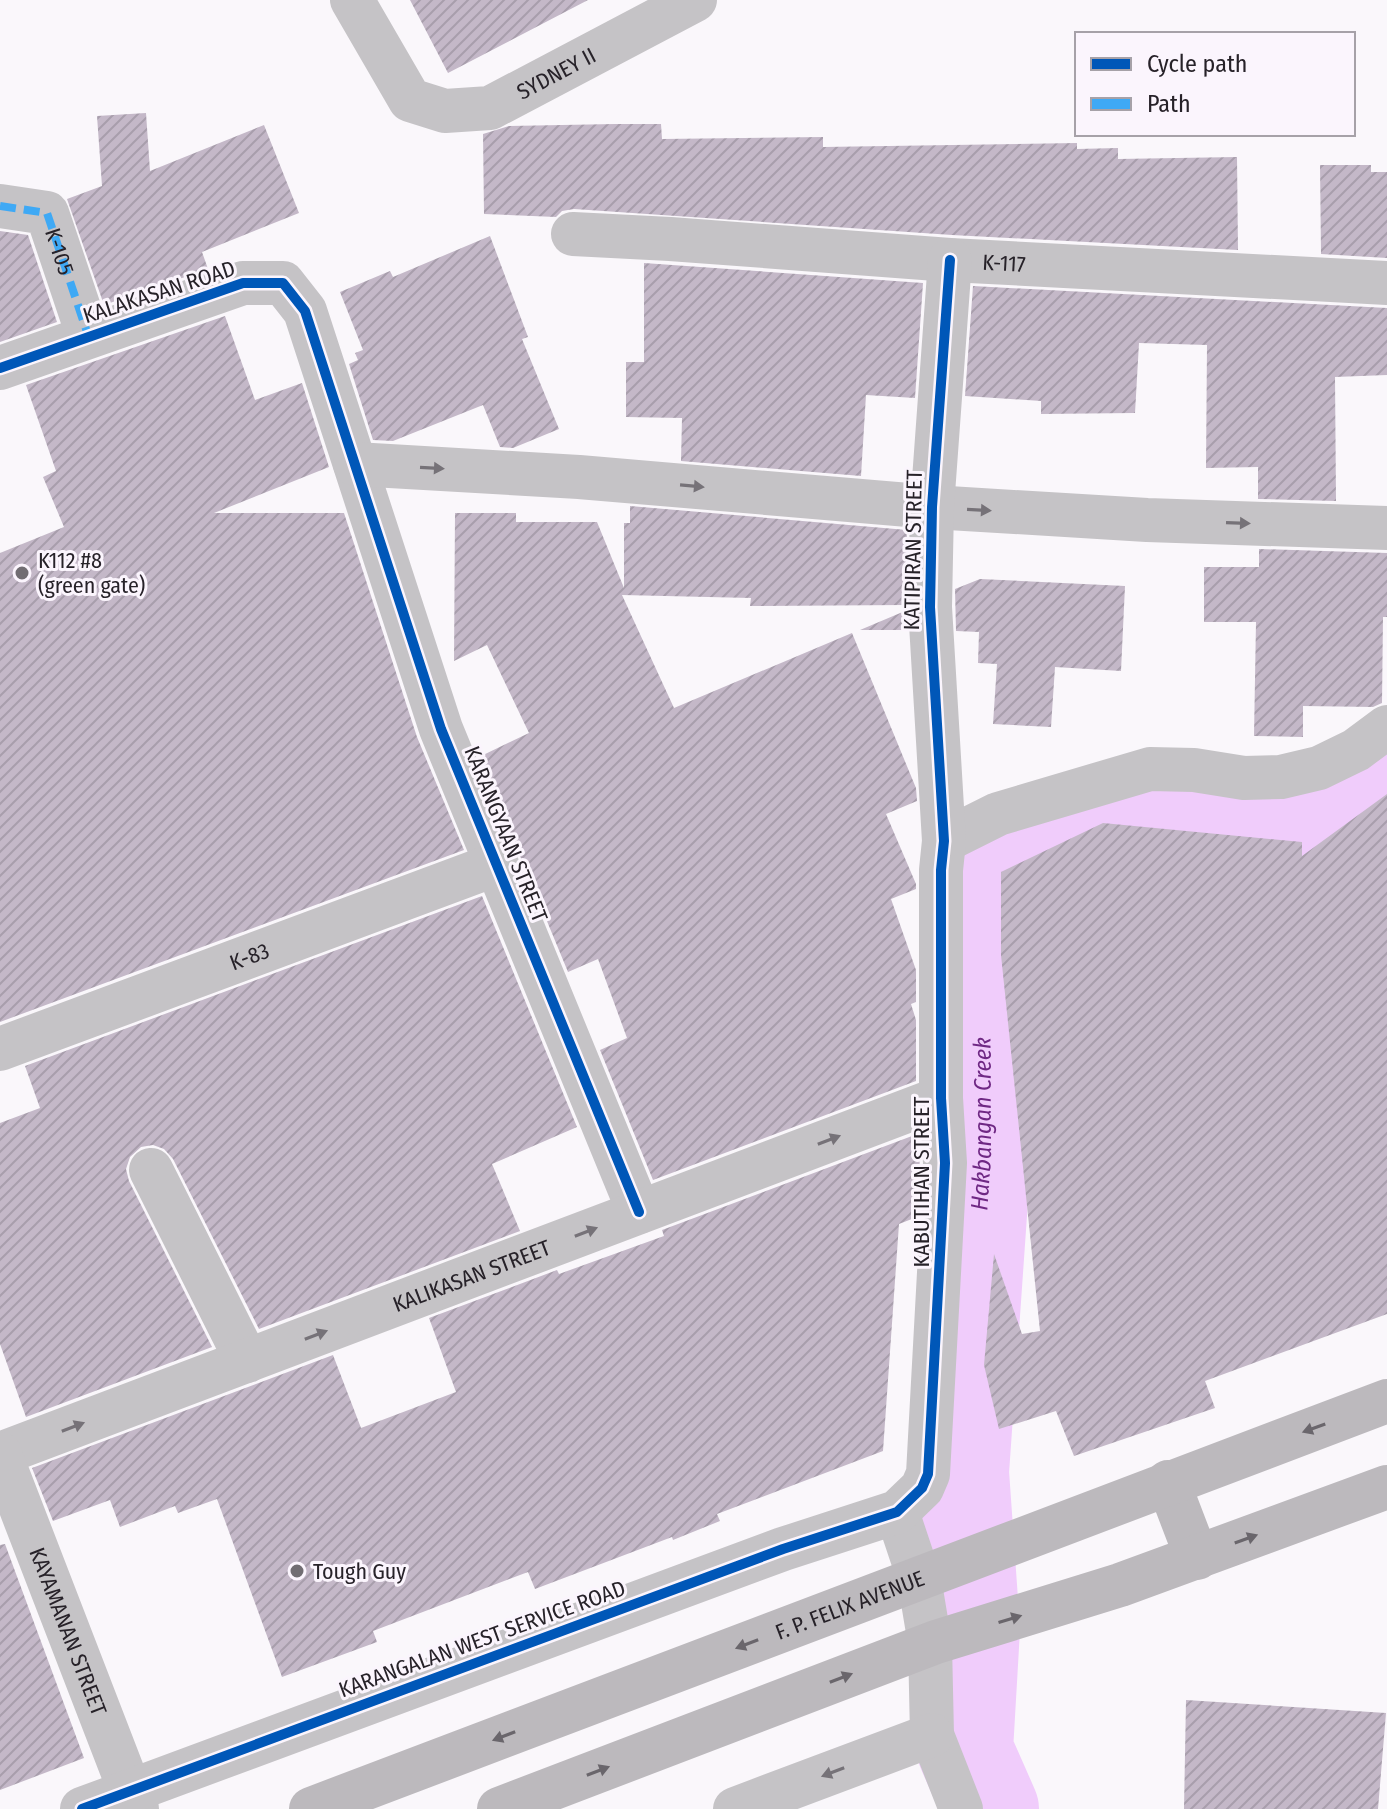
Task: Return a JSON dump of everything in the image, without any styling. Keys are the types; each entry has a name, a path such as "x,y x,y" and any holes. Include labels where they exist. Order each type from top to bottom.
{"main road":[{"name":"F. P. FELIX AVENUE","path":"311,1809 1387,1401"},
{"path":"1168,1482 1197,1558"},
{"path":"499,1809 933,1643 1120,1585 1387,1487"}],"street":[{"name":"SYDNEY II","path":"352,0 410,100 445,111 490,108 695,0"},
{"name":"K-105","path":"0,206 47,213 88,335"},
{"name":"K-117","path":"573,234 950,260 1387,283"},
{"name":"KATIPIRAN STREET","path":"944,841 930,607 932,507 950,260"},
{"name":"KALAKASAN ROAD","path":"0,368 243,283 283,283 305,311 355,464"},
{"name":"KATIPIRAN STREET","path":"355,464 579,477 932,507 1147,520 1387,528"},
{"name":"KARANGYAAN STREET","path":"355,464 441,729 639,1212"},
{"path":"944,841 998,814 1150,769 1194,770 1244,778 1281,777 1319,768 1356,750 1387,727"},
{"name":"KABUTIHAN STREET","path":"897,1512 922,1488 928,1474 945,1163 941,1098 941,870 944,841"},
{"name":"K-83","path":"0,1049 497,864"},
{"name":"KALIKASAN STREET","path":"0,1454 941,1098"},
{"path":"151,1170 247,1361"},
{"name":"KAYAMANAN STREET","path":"0,1454 134,1800"},
{"path":"897,1512 922,1577 933,1643 932,1735 961,1809"},
{"name":"KARANGALAN WEST SERVICE ROAD","path":"82,1809 134,1800 783,1549 897,1512"},
{"path":"735,1809 932,1735"}],"building":[{"path":"410,0 588,0 448,73"},
{"path":"146,113 150,171 264,125 299,213 202,252 208,269 104,305 67,199 102,186 97,116"},
{"path":"661,124 662,139 823,137 823,147 1077,143 1077,149 1118,148 1118,159 1237,157 1238,250 952,235 574,209 562,211 556,217 484,214 483,134 509,126"},
{"path":"1320,165 1371,165 1371,172 1387,172 1387,258 1321,254"},
{"path":"0,231 28,235 57,322 0,342"},
{"path":"490,236 528,337 522,339 559,429 513,448 500,447 483,405 393,441 373,440 349,364 358,360 355,353 363,350 340,292 390,271 393,277"},
{"path":"644,263 923,283 915,398 866,395 861,476 681,461 682,418 626,417 626,362 644,362"},
{"path":"973,286 1387,308 1387,375 1335,377 1336,501 1258,499 1258,467 1206,468 1207,345 1139,343 1135,413 1041,414 1041,401 965,396"},
{"path":"225,316 255,400 302,383 329,467 214,513 344,513 417,737 464,850 0,1022 0,553 64,527 43,477 56,471 26,385"},
{"path":"630,506 907,530 905,605 750,606 751,598 622,595 674,708 852,633 916,788 917,801 886,814 916,884 916,889 891,899 916,970 916,1002 911,1004 916,1020 916,1081 653,1180 600,1050 627,1038 598,959 568,972 479,757 529,733 487,645 454,661 455,513 516,513 516,522 597,522 624,588 624,523 630,523"},
{"path":"1259,549 1387,553 1382,703 1373,707 1303,706 1303,737 1254,736 1256,622 1204,622 1204,567 1259,567"},
{"path":"980,579 1125,586 1121,671 1055,667 1051,727 993,724 997,664 978,663 979,632 956,631 955,589"},
{"path":"905,611 906,630 860,630"},
{"path":"1387,794 1387,1314 1205,1381 1215,1408 1074,1456 1056,1411 999,1429 984,1365 994,1254 1022,1334 1040,1331 1001,955 1001,872 1103,823 1302,842 1302,856"},
{"path":"482,896 577,1127 492,1164 520,1231 259,1329 173,1159 164,1149 153,1145 141,1147 130,1157 126,1169 129,1181 212,1347 26,1417 0,1344 0,1123 40,1108 25,1066"},
{"path":"912,1136 920,1156 917,1217 899,1224 883,1451 717,1514 720,1521 673,1540 672,1537 535,1589 528,1572 373,1631 377,1642 282,1677 217,1499 178,1513 175,1506 120,1527 110,1500 53,1521 32,1468 333,1355 361,1428 456,1392 429,1318 557,1270 559,1274 664,1236 662,1230"},
{"path":"5,1544 84,1758 0,1790 0,1545"},
{"path":"1186,1700 1386,1713 1378,1809 1184,1809"}],"waterway":[{"name":"Hakbangan Creek","path":"991,1809 965,1750 972,1629 961,1472 983,1157 982,870 1125,806 1310,832 1387,778"}],"marked path":[{"path":"0,206 47,213 88,335"}],"cycle path":[{"path":"82,1809 783,1549 897,1512 922,1488 928,1474 945,1163 941,1098 941,870 944,841 930,607 932,507 950,260"},
{"path":"0,368 243,283 283,283 305,311 441,729 639,1212"}],"place":[{"name":"K112 #8 (green gate)","path":"22,573"},
{"name":"Tough Guy","path":"297,1571"}]}
